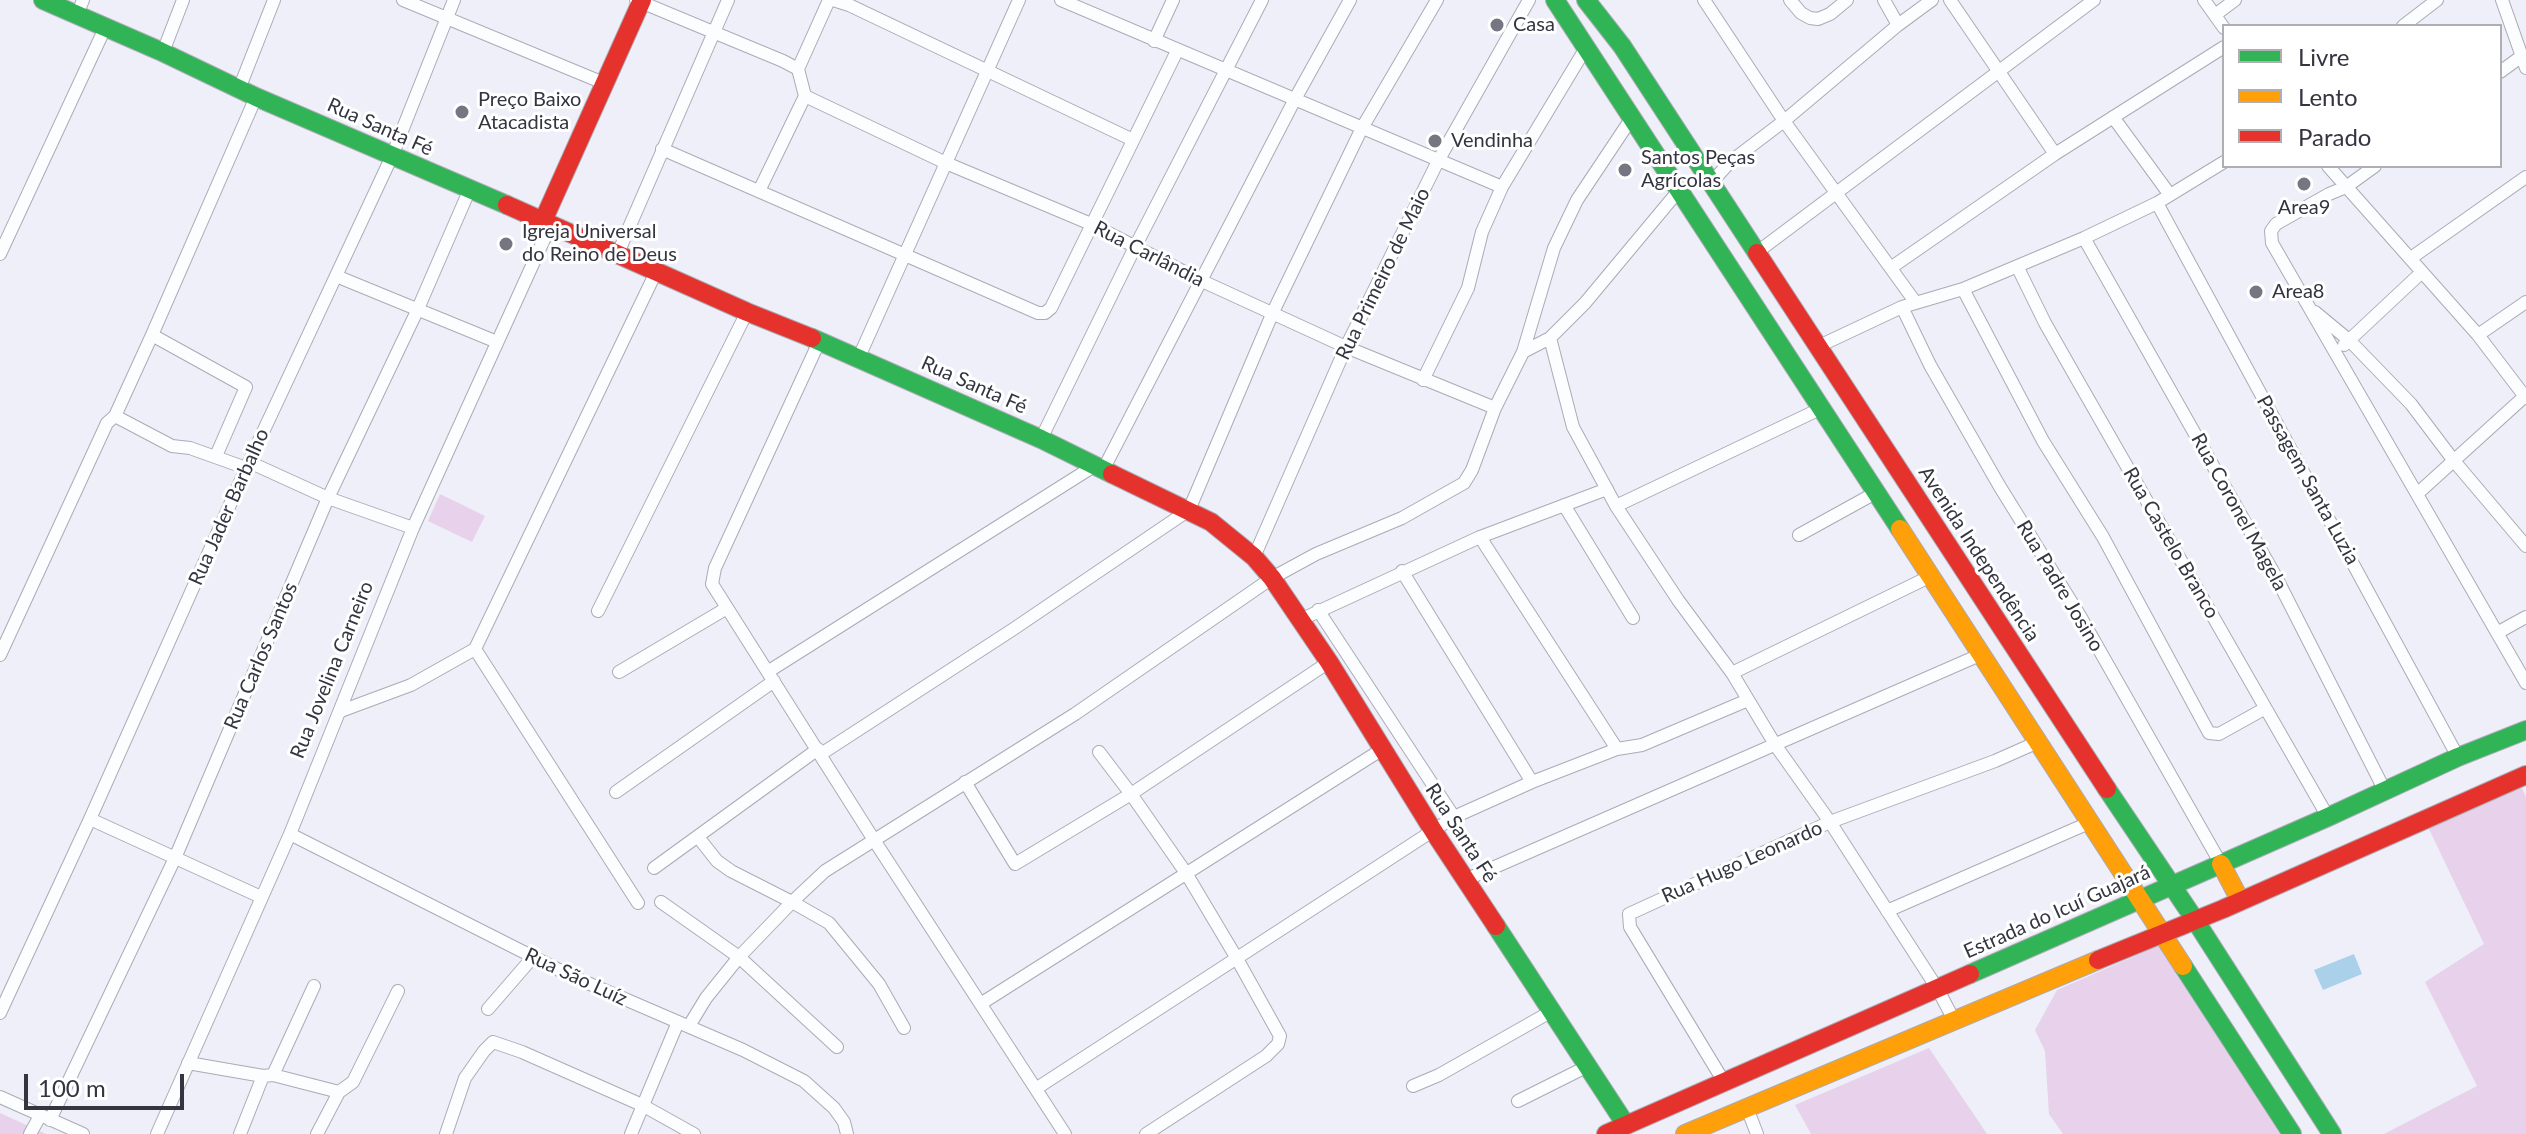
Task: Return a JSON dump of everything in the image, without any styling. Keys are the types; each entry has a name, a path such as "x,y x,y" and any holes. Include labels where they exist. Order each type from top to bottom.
{"main road":[{"name":"Rua Santa Fé","path":"43,0 80,8 105,28 248,93 747,312 859,357 1041,439 1211,522 1254,557 1272,578 1626,1125"},
{"path":"1555,0 2288,1128 2327,1126"},
{"name":"Avenida Independência","path":"1586,0 1622,46 2327,1126"},
{"name":"Rua Jovelina Carneiro","path":"547,223 640,1"},
{"path":"2017,708 2044,695"},
{"name":"Estrada do Icuí Guajará","path":"1606,1134 2458,757 2526,730"},
{"path":"1685,1134 2195,920 2526,775"},
{"path":"2221,864 2240,900"}],"street":[{"path":"163,52 183,0"},
{"path":"0,655 107,423 115,416 152,335 248,93 274,0"},
{"path":"403,0 606,84"},
{"name":"Rua Jader Barbalho","path":"0,1013 247,465 392,156 454,0"},
{"path":"618,253 728,0"},
{"path":"759,191 805,96 798,69 831,0 850,2 988,72 1133,140"},
{"path":"859,357 1019,0"},
{"path":"1062,0 1502,187"},
{"path":"1154,41 1173,0"},
{"path":"1041,439 1224,70 1262,0"},
{"path":"616,792 772,676 1099,468 1350,0"},
{"path":"654,868 819,752 1012,630 1189,510 1273,312 1363,126 1437,0"},
{"name":"Rua Primeiro de Maio","path":"1254,557 1346,347 1438,161 1529,0"},
{"path":"1704,0 1784,121 1916,303"},
{"path":"1790,0 1801,13 1818,19 1847,0"},
{"path":"1884,0 1898,25"},
{"path":"1710,184 1730,162 1932,0"},
{"path":"1950,0 2055,154"},
{"path":"1756,253 2094,0"},
{"path":"2204,0 2222,25"},
{"path":"2215,15 2235,0"},
{"path":"2406,24 2437,0"},
{"path":"2502,0 2524,62 2502,71"},
{"path":"640,1 798,69"},
{"path":"0,254 105,28"},
{"path":"1423,380 1468,288 1482,232 1502,187 1587,46"},
{"path":"1892,267 2055,154 2222,48"},
{"path":"662,149 1038,313 1045,313 1051,308 1177,51"},
{"name":"Rua Carlândia","path":"805,96 946,163 1091,224 1202,281 1346,347 1495,408"},
{"path":"631,1134 642,1105 683,1024 739,957 825,871 1075,714 1272,578 1316,554 1402,518 1464,483 1472,470 1495,408 1523,352 1560,236 1577,200 1633,116"},
{"path":"2113,117 2170,195"},
{"path":"1817,347 1902,307 2018,268 2157,203 2222,163"},
{"path":"2330,168 2478,335 2525,398 2417,494"},
{"path":"2372,168 2346,187 2276,224 2271,231 2272,243 2526,683"},
{"path":"2411,258 2526,177"},
{"path":"1523,352 1550,338 1585,303 1680,189"},
{"name":"Rua Carlos Santos","path":"30,1134 45,1118 175,858 328,498 417,311 469,191"},
{"name":"Passagem Santa Luzia","path":"2157,203 2458,757"},
{"name":"Rua Jovelina Carneiro","path":"157,1134 290,834 413,528 547,223"},
{"name":"Rua Coronel Magela","path":"2084,238 2276,577 2385,791"},
{"name":"Rua Castelo Branco","path":"2018,268 2045,323 2328,817"},
{"path":"341,711 411,685 475,649 657,270"},
{"path":"2335,352 2422,272"},
{"path":"336,276 497,342"},
{"path":"1963,289 2036,428 2103,537 2209,733 2219,734 2264,709"},
{"path":"2478,335 2526,302"},
{"name":"Rua Padre Josino","path":"1902,307 1930,365 2000,487 2080,616 2221,864"},
{"path":"2310,308 2350,341 2411,404 2454,461 2526,546"},
{"path":"598,611 747,312"},
{"path":"152,335 246,387 216,456"},
{"path":"1550,338 1573,427 1616,506 1678,600 1732,673 1776,746 1830,822 1937,988 1954,1020"},
{"path":"819,342 715,568 712,584 1065,1134"},
{"path":"1616,506 1822,408"},
{"path":"115,416 172,446 190,448 247,465 413,528"},
{"path":"1300,620 1480,537 1607,489"},
{"path":"1799,535 1877,492"},
{"path":"1564,505 1633,618"},
{"path":"1480,537 1617,749"},
{"path":"1402,571 1532,782"},
{"path":"1732,673 1931,576"},
{"path":"619,672 727,608"},
{"path":"1318,610 1454,817"},
{"path":"2497,633 2526,617"},
{"path":"475,649 638,903"},
{"path":"1465,880 1982,654"},
{"path":"965,782 1015,864 1131,794 1329,662"},
{"path":"1037,1088 1454,817 1532,782 1617,749 1642,745 1748,700"},
{"name":"Rua Hugo Leonardo","path":"1724,1082 1630,927 1629,914 1830,822 2038,742"},
{"path":"982,1003 1381,750"},
{"path":"1099,752 1186,873 1280,1036 1278,1044 1266,1056 1146,1134"},
{"path":"90,819 261,897"},
{"path":"1887,911 2091,822"},
{"name":"Rua São Luíz","path":"290,834 604,992 683,1024 804,1081 834,1108 844,1122 847,1134"},
{"path":"698,837 717,861 731,871 829,923 879,984 904,1028"},
{"path":"661,902 739,957 837,1047"},
{"path":"488,1009 533,957"},
{"path":"240,1134 314,986"},
{"path":"317,1134 339,1092 353,1082 398,991"},
{"path":"1413,1086 1439,1075 1552,1011"},
{"path":"446,1134 465,1078 493,1042 642,1105 694,1134"},
{"path":"188,1063 339,1092"},
{"path":"1518,1101 1588,1066"},
{"path":"0,1097 83,1134"},
{"path":"1747,1108 1757,1134"}],"shaded area":[{"path":"440,494 485,516 472,542 428,521"},
{"path":"2522,788 2526,797 2526,1134 2384,1134 2477,1086 2425,982 2484,944 2428,827"},
{"path":"2158,946 2280,1134 2063,1134 2049,1114 2045,1051 2035,1030 2057,990"},
{"path":"1929,1048 1987,1134 1811,1134 1795,1105"},
{"path":"0,1113 46,1134 0,1134"}],"water":[{"path":"2354,954 2362,974 2323,990 2314,970"}],"traffic: fast":[{"path":"43,0 256,97 507,205"},
{"path":"1555,0 1900,529"},
{"path":"1586,0 1622,46 1757,253"},
{"path":"812,338 1041,439 1112,474"},
{"path":"1970,974 2458,757 2526,730"},
{"path":"2107,789 2332,1134"},
{"path":"1496,926 1626,1125"},
{"path":"2183,966 2292,1134"}],"traffic: slow":[{"path":"1900,529 2183,966"},
{"path":"2221,864 2240,900"},
{"path":"1685,1134 2098,960"}],"traffic: jam":[{"path":"543,221 642,0"},
{"path":"507,205 812,338"},
{"path":"1757,253 2107,789"},
{"path":"1112,474 1211,522 1254,557 1272,578 1329,662 1496,926"},
{"path":"2098,960 2223,909 2526,775"},
{"path":"1606,1134 1970,974"}],"place":[{"name":"Casa","path":"1497,25"},
{"name":"Preço Baixo Atacadista","path":"462,112"},
{"name":"Vendinha","path":"1435,141"},
{"name":"Santos Peças Agrícolas","path":"1625,170"},
{"name":"Area9","path":"2304,184"},
{"name":"Igreja Universal do Reino de Deus","path":"506,244"},
{"name":"Area8","path":"2256,292"}]}
